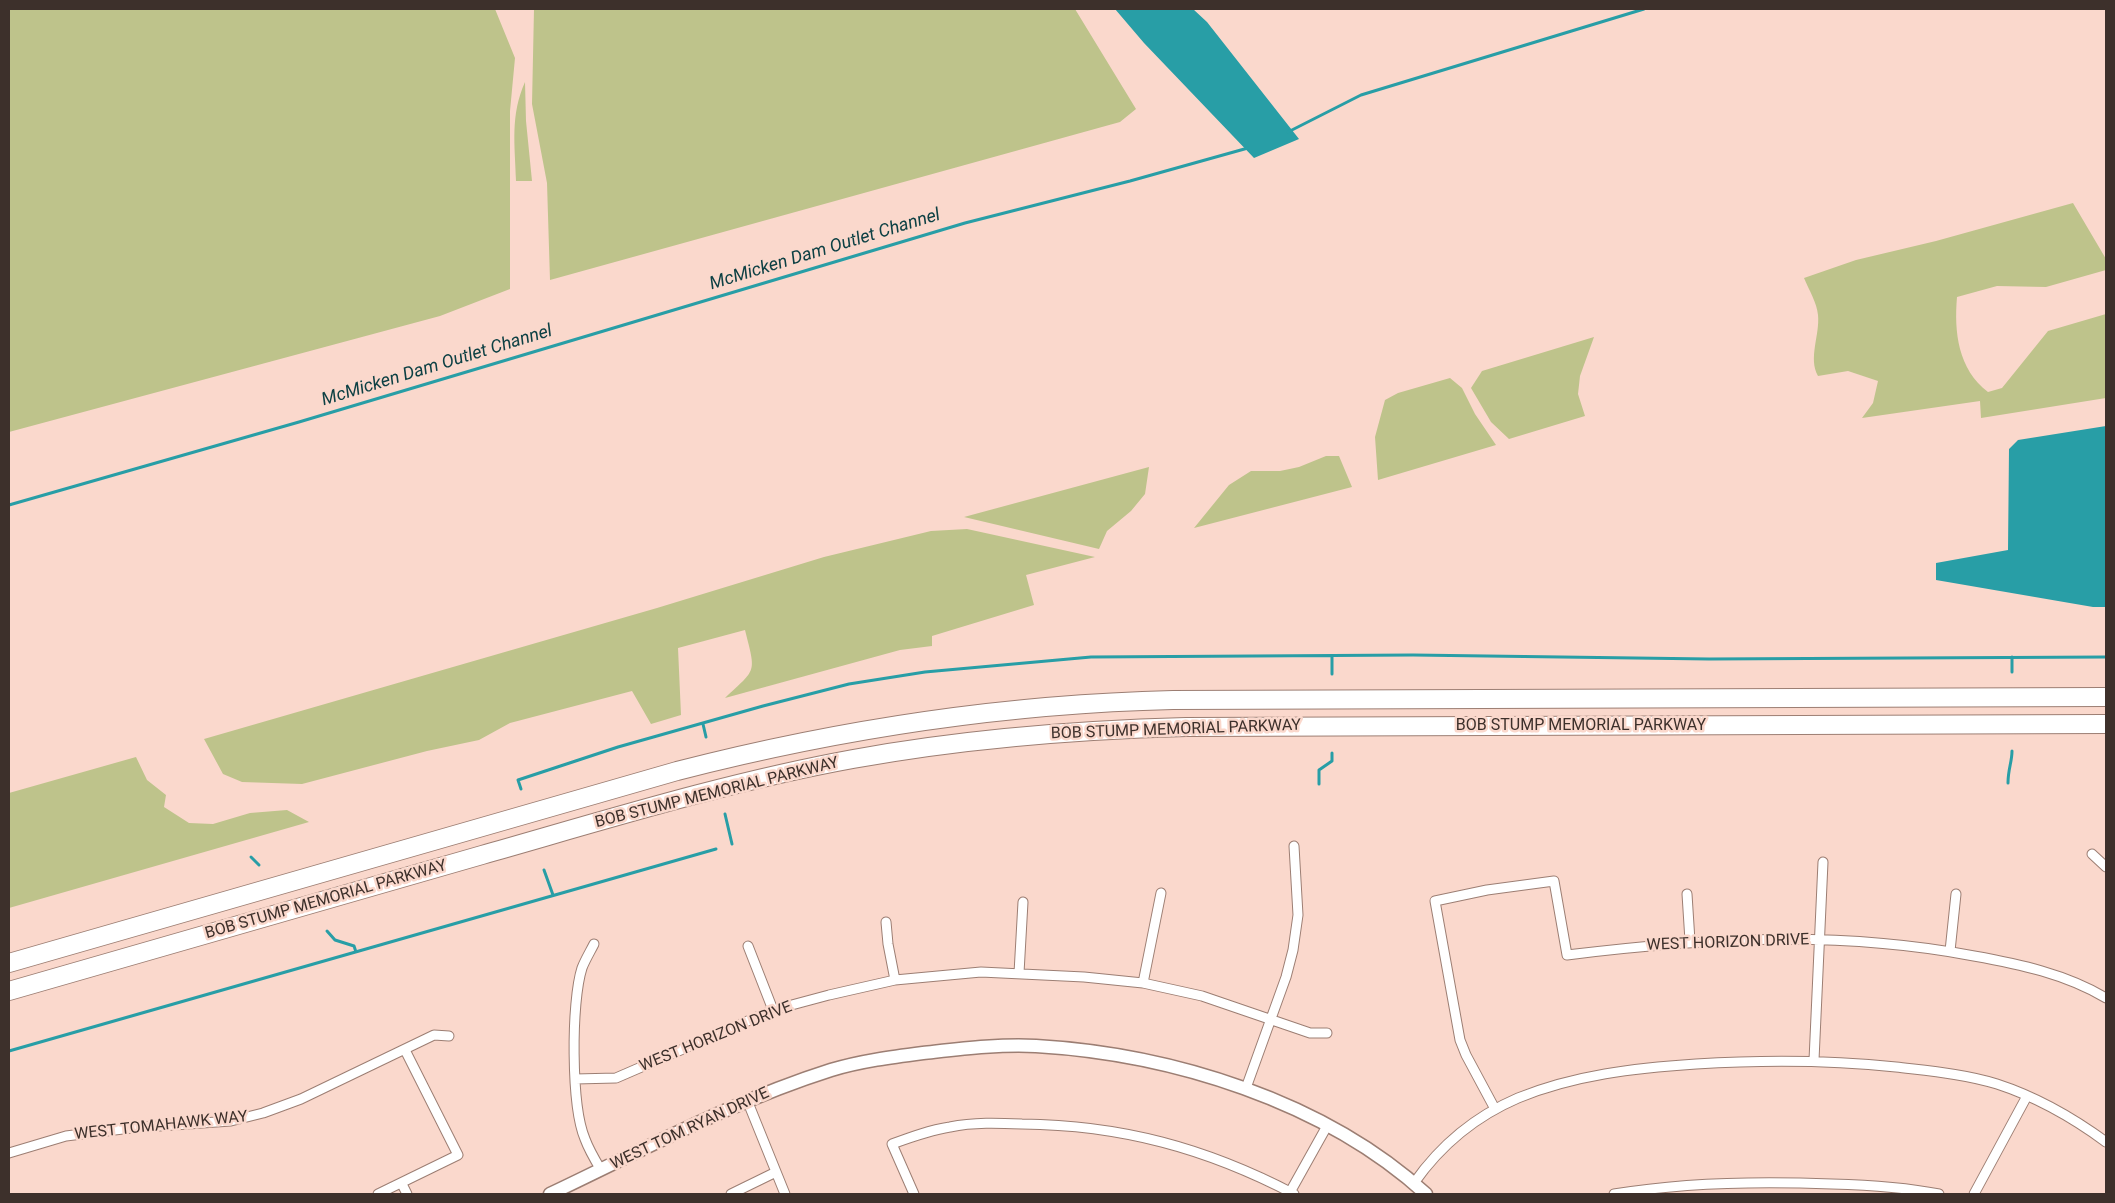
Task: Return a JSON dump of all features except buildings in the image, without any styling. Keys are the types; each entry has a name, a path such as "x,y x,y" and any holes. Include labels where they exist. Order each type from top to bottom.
{"highway":[{"name":"BOB STUMP MEMORIAL PARKWAY","path":"9,963 677,771 788,744 935,718 1065,705 1173,700 2106,697"},
{"name":"BOB STUMP MEMORIAL PARKWAY","path":"9,991 678,799 819,766 953,744 1063,732 1186,727 2106,724"}],"street":[{"path":"1246,1088 1286,977 1295,941 1298,915 1294,846"},
{"path":"2092,854 2106,867"},
{"path":"1814,1060 1823,862"},
{"name":"WEST HORIZON DRIVE","path":"1496,1109 1466,1055 1460,1040 1435,901 1487,890 1554,881 1568,955 1690,942 1784,938 1819,939 1950,951 2046,972 2095,991 2106,998"},
{"path":"1143,983 1161,893"},
{"path":"1686,894 1690,942"},
{"path":"1950,951 1956,894"},
{"path":"1019,973 1023,902"},
{"path":"886,922 895,980"},
{"path":"594,944 582,969 576,1001 575,1079 578,1110 584,1138 601,1170"},
{"path":"748,946 773,1010"},
{"name":"WEST HORIZON DRIVE","path":"575,1079 616,1078 773,1010 895,980 981,972 1084,977 1143,983 1202,996 1310,1033 1327,1033"},
{"name":"WEST TOMAHAWK WAY","path":"9,1153 66,1136 131,1128 230,1121 262,1113 301,1098 434,1035 449,1036"},
{"name":"WEST TOM RYAN DRIVE","path":"550,1194 747,1100 832,1070 884,1058 938,1052 1035,1046 1083,1051 1138,1060 1202,1074 1246,1088 1328,1126 1370,1151 1426,1194"},
{"path":"378,1194 402,1184 458,1155 405,1050"},
{"path":"1414,1183 1429,1161 1466,1127 1518,1098 1574,1080 1633,1069 1743,1061 1814,1060 1879,1065 1956,1075 1996,1084 2051,1106 2106,1142"},
{"path":"1974,1194 2027,1096"},
{"path":"747,1100 785,1194"},
{"path":"914,1194 892,1144 918,1134 951,1126 988,1123 1052,1124 1102,1128 1163,1141 1267,1180 1291,1194 1328,1126"},
{"path":"731,1194 776,1172"},
{"path":"1614,1194 1643,1189 1764,1181 1873,1186 1939,1194"},
{"path":"402,1184 407,1194"}],"green space":[{"path":"9,9 495,9 515,58 510,111 510,289 440,316 9,432"},
{"path":"534,9 1075,9 1136,109 1120,122 550,280 547,183 532,104"},
{"path":"525,82 526,121 532,181 516,181 515,119 520,94"},
{"path":"2073,203 2106,259 2106,270 2046,287 1997,286 1957,297 1956,323 1960,349 1970,372 1988,392 2002,388 2048,331 2106,314 2106,398 1981,418 1980,401 1862,418 1873,403 1878,381 1848,371 1818,376 1815,369 1814,354 1818,315 1804,278 1856,260 1936,241"},
{"path":"1594,337 1580,376 1578,394 1585,416 1509,439 1491,422 1471,388 1482,371"},
{"path":"1450,378 1462,388 1475,414 1496,445 1378,480 1375,437 1385,400 1398,393"},
{"path":"1326,456 1339,456 1352,487 1194,528 1229,485 1251,471 1280,471 1299,467"},
{"path":"1149,467 1145,494 1131,511 1107,531 1099,549 964,517"},
{"path":"967,529 1095,557 1026,575 1034,605 932,636 932,646 900,650 725,698 743,681 751,669 751,655 745,630 678,648 681,715 651,724 632,691 510,723 479,740 427,751 302,784 242,782 223,774 204,739 657,608 824,557 931,531"},
{"path":"136,757 147,780 166,795 164,807 189,823 213,824 250,813 287,810 309,822 9,908 9,793"}],"water":[{"path":"1115,9 1193,9 1207,22 1299,139 1254,158 1144,43"},
{"path":"2106,426 2106,607 2093,607 1936,580 1936,563 2008,550 2009,449 2018,440"}],"waterway":[{"name":"McMicken Dam Outlet Channel","path":"1288,132 1361,95 1644,9"},
{"name":"McMicken Dam Outlet Channel","path":"9,505 299,422 965,223 1130,181 1248,148"},
{"path":"521,789 518,780 618,747 849,684 925,672 1091,657 1413,655 1709,659 2106,657"},
{"path":"1332,657 1332,674"},
{"path":"2012,657 2012,672"},
{"path":"703,724 706,737"},
{"path":"2008,783 2012,751"},
{"path":"1319,784 1319,770 1332,761 1332,753"},
{"path":"725,814 732,844"},
{"path":"9,1051 716,849"},
{"path":"251,857 259,865"},
{"path":"544,870 553,895"},
{"path":"327,931 335,940 354,946 356,952"}]}
